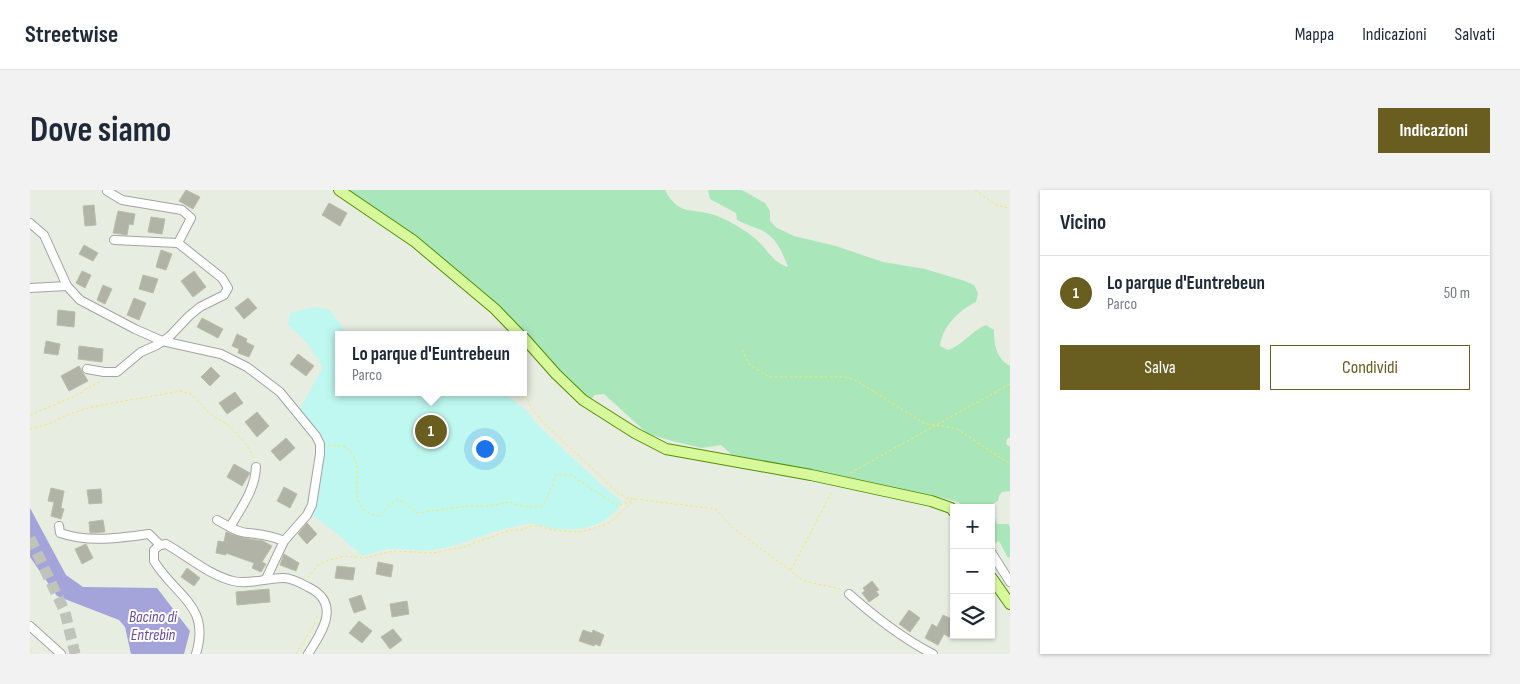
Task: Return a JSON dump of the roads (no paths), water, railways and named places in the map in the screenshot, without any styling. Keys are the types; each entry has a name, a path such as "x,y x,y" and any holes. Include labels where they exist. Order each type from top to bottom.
{"main road":[{"path":"339,190 391,224 437,259 496,309 516,331"},
{"path":"527,341 556,374 583,400 666,450 838,481 931,501 950,509"},
{"path":"995,583 1010,604"}],"street":[{"path":"107,191 122,200 182,210 191,218 178,243"},
{"path":"30,223 44,235 67,286 74,295 91,307 162,341 222,354 247,367 280,392 320,444 312,505 307,516 284,541 266,579"},
{"path":"87,369 117,372 141,352 170,336 200,307 224,295 228,288 222,278 178,243 114,240"},
{"path":"30,288 67,286"},
{"path":"230,527 249,494 256,475 256,467"},
{"path":"217,520 248,533 253,532 273,536 284,541"},
{"path":"59,526 60,533 98,539 149,534 160,545"},
{"path":"196,654 201,637 196,614 154,561 154,550 160,545 166,544 216,574 235,582 285,578 301,583 320,594 328,614 324,627 308,654"},
{"path":"995,558 1010,582"},
{"path":"849,594 865,609 909,640 933,654"},
{"path":"30,626 61,654"}],"water":[{"name":"Bacino di Entrebin","path":"30,508 66,575 83,587 157,588 190,631 184,654 131,654 125,627 119,620 57,596 30,557"}],"tunnel":[{"path":"30,538 65,612 75,654"}],"place":[{"name":"Lo parque d'Euntrebeun","path":"431,431"}]}
